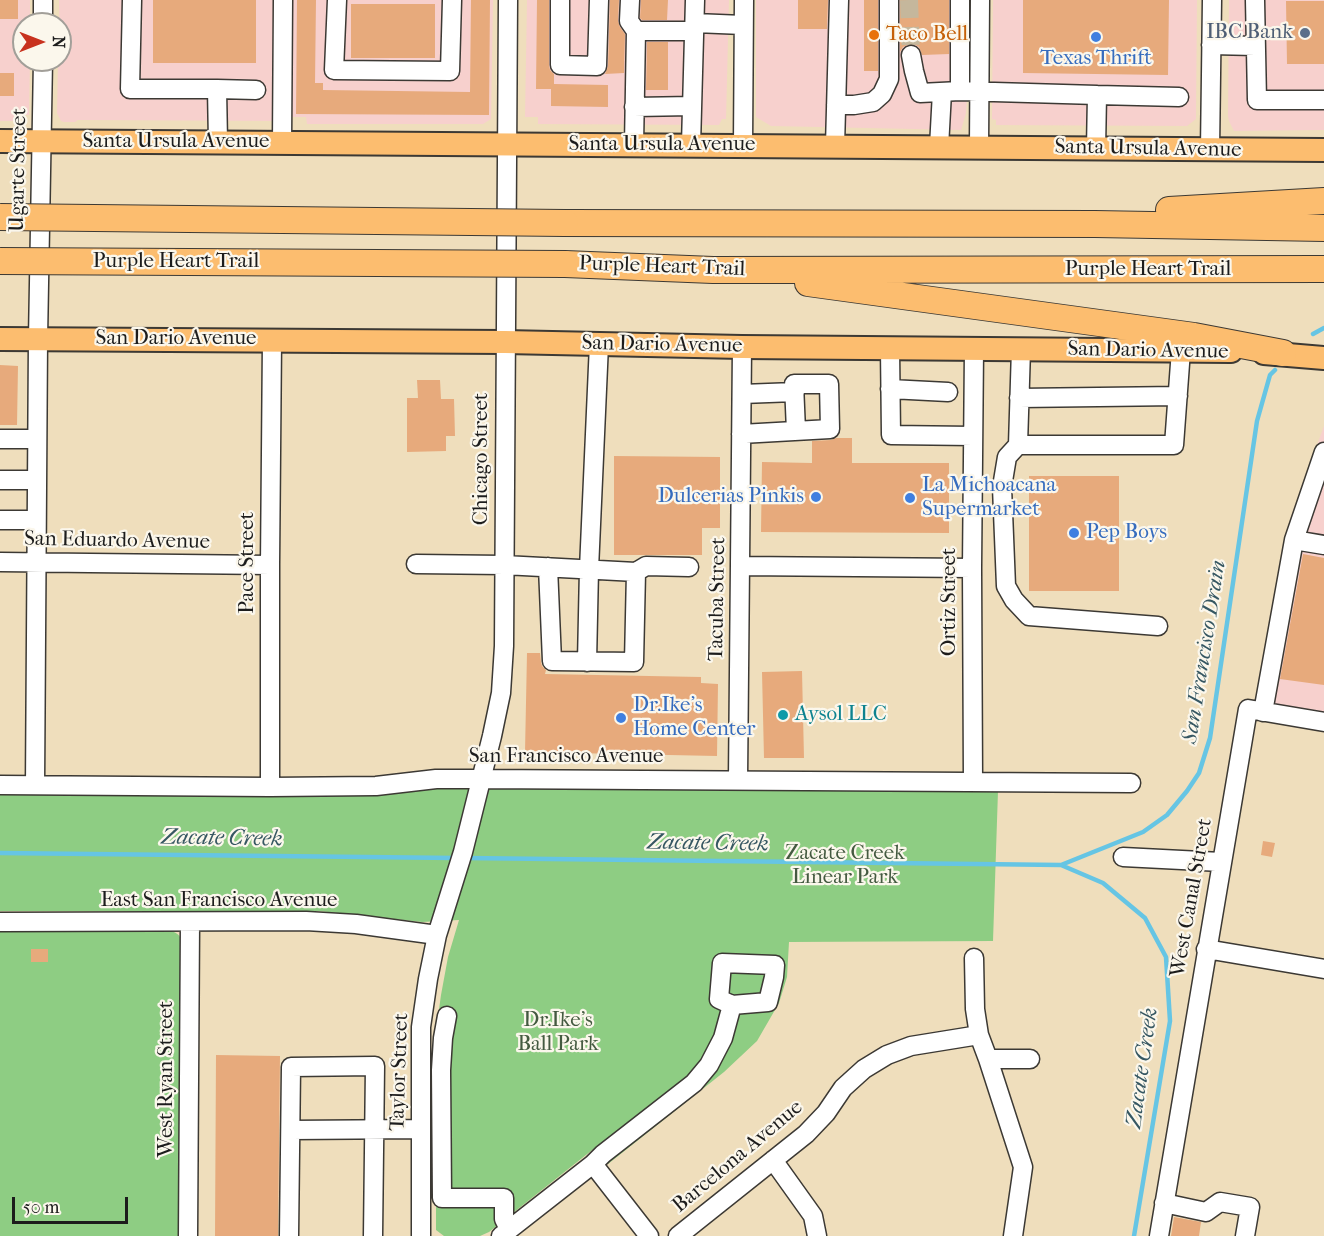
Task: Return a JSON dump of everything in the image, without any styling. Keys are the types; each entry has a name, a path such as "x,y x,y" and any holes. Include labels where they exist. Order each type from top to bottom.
{"highway":[{"path":"1095,224 1158,211 1324,201"},
{"name":"Purple Heart Trail","path":"0,217 565,223 1095,224 1324,228"},
{"name":"Purple Heart Trail","path":"0,261 565,264 713,270 1324,269"},
{"path":"713,270 1194,336 1283,353"}],"main road":[{"name":"Santa Ursula Avenue","path":"0,141 1324,150"},
{"name":"San Dario Avenue","path":"0,339 1181,350 1283,353 1324,358"}],"street":[{"path":"132,0 130,89 256,90"},
{"path":"282,143 283,0"},
{"path":"337,0 334,70 450,71 452,0"},
{"name":"Chicago Street","path":"445,911 476,802 501,693 504,646 508,0"},
{"path":"560,0 560,65 597,66 599,0"},
{"path":"630,0 629,21 636,31 634,145"},
{"path":"691,145 696,0"},
{"path":"743,145 744,0"},
{"path":"835,146 839,0"},
{"path":"836,105 873,102 882,94 889,79 889,0"},
{"path":"939,147 951,91 960,0"},
{"path":"979,147 980,0"},
{"path":"1210,150 1212,0"},
{"path":"1255,0 1257,100 1324,100"},
{"path":"636,31 743,25"},
{"path":"1211,45 1255,46"},
{"path":"911,55 920,93 951,91 1179,96"},
{"name":"Ugarte Street","path":"35,785 36,520 43,72"},
{"path":"217,89 218,142"},
{"path":"1096,149 1097,95"},
{"path":"634,107 692,106"},
{"name":"Pace Street","path":"270,787 272,340"},
{"path":"587,662 599,344"},
{"name":"Tacuba Street","path":"738,780 742,347"},
{"path":"890,349 891,435 973,436"},
{"name":"Ortiz Street","path":"973,782 974,349"},
{"path":"1021,350 1018,444 1006,458 1002,487 1006,586 1014,600 1029,616 1158,627"},
{"path":"1018,444 1174,444 1181,350"},
{"path":"741,434 796,431 830,429 829,384 794,384 796,431"},
{"path":"890,389 948,392"},
{"path":"742,394 795,392"},
{"path":"1019,398 1178,396"},
{"path":"0,439 37,439"},
{"name":"West Canal Street","path":"1159,1236 1221,862 1294,540 1324,452"},
{"path":"0,480 37,480"},
{"path":"0,520 36,520"},
{"path":"1294,540 1324,545"},
{"name":"San Eduardo Avenue","path":"0,562 270,565"},
{"path":"416,564 504,565 636,572 646,566 689,567"},
{"path":"741,566 972,568"},
{"path":"548,567 552,661 634,662 636,572"},
{"path":"1256,710 1324,722"},
{"name":"San Francisco Avenue","path":"0,785 376,786 436,779 1131,783"},
{"path":"1123,857 1221,862"},
{"name":"Taylor Street","path":"421,1236 421,1027 437,935 445,911"},
{"name":"East San Francisco Avenue","path":"0,922 306,921 356,924 437,935"},
{"name":"West Ryan Street","path":"188,1236 190,923"},
{"path":"1206,949 1324,969"},
{"path":"974,958 975,1009 979,1035 1023,1167 1012,1236"},
{"path":"505,1233 694,1083 709,1065 723,1038 732,1005"},
{"path":"447,1016 441,1070 442,1198 504,1198 505,1233"},
{"name":"Barcelona Avenue","path":"678,1236 806,1134 826,1113 843,1088 864,1069 887,1055 911,1046 979,1035"},
{"path":"988,1059 1030,1059"},
{"path":"290,1236 291,1067 375,1066 373,1236"},
{"path":"291,1130 421,1129"},
{"path":"773,1160 813,1216 817,1236"},
{"path":"593,1164 649,1236"},
{"path":"1164,1203 1206,1212 1220,1202 1250,1207 1245,1236"}],"shaded area":[{"path":"0,0 30,0 30,12 12,12 12,72 30,72 29,115 22,115 19,121 0,121"},
{"path":"59,0 493,0 491,119 483,124 307,124 306,117 289,117 275,121 78,120 64,122 57,113 58,72 72,72 72,12 59,12"},
{"path":"527,0 729,0 726,119 722,119 719,125 538,124 538,117 525,117"},
{"path":"756,0 968,0 968,82 966,113 961,130 771,126 756,117"},
{"path":"993,0 1197,0 1196,119 1187,126 996,125 996,120 992,119"},
{"path":"1229,0 1324,0 1324,130 1234,131 1228,116"},
{"path":"1324,426 1324,731 1262,721 1283,551 1293,511"}],"green space":[{"name":"Zacate Creek Linear Park","path":"441,788 998,791 993,941 789,942 787,977 779,1003 757,1041 724,1072 608,1164 596,1147 489,1232 480,1236 444,1236 436,1230 436,1031 448,957 459,920 422,922 319,911 0,911 0,794 312,797"},
{"path":"0,931 171,931 180,937 182,941 182,1236 0,1236"}],"building":[{"path":"0,0 18,0 18,12 12,12 12,19 0,19"},
{"path":"153,0 256,0 256,63 153,63"},
{"path":"297,0 316,0 315,83 323,83 323,90 470,92 471,0 490,0 489,115 296,114"},
{"path":"537,0 549,0 549,65 554,74 554,84 608,85 608,107 551,106 551,89 536,89"},
{"path":"610,0 619,0 618,21 625,34 624,73 605,74 608,66"},
{"path":"641,0 668,0 667,20 642,20 640,18"},
{"path":"798,0 828,0 827,29 798,29"},
{"name":"Taco Bell","path":"864,0 878,0 878,71 864,71"},
{"path":"900,0 949,0 949,54 922,55 919,47 914,44 903,47 900,52"},
{"name":"Texas Thrift","path":"1023,0 1169,0 1168,75 1023,73"},
{"name":"IBC Bank","path":"1286,1 1324,1 1324,64 1287,64"},
{"path":"351,4 435,4 435,58 351,58"},
{"path":"647,42 668,42 668,90 646,90"},
{"path":"0,73 14,73 14,96 0,96"},
{"path":"0,365 18,366 17,425 0,425"},
{"path":"417,380 440,380 441,399 454,399 455,436 446,436 446,451 407,452 407,398 418,398"},
{"name":"Dulcerias Pinkis","path":"852,438 852,463 949,463 949,533 761,532 762,462 812,463 812,441"},
{"path":"614,456 720,457 720,528 702,528 702,555 614,555"},
{"name":"Pep Boys","path":"1029,476 1119,476 1119,591 1029,591"},
{"path":"1303,554 1324,558 1324,685 1280,679"},
{"name":"Dr.Ike's Home Center","path":"527,653 540,653 542,666 546,670 545,674 701,677 701,683 718,684 717,756 525,752"},
{"name":"Aysol LLC","path":"802,671 804,758 764,758 762,672"},
{"path":"1263,841 1275,843 1272,857 1261,855"},
{"path":"31,949 48,949 48,962 31,962"},
{"path":"216,1055 280,1056 278,1236 215,1236"},
{"path":"1174,1217 1201,1222 1199,1236 1171,1236"}],"waterway":[{"name":"San Francisco Drain","path":"1313,334 1324,328"},
{"name":"San Francisco Drain","path":"1061,865 1143,832 1167,815 1199,773 1210,738 1257,421 1270,375 1275,370"},
{"name":"Zacate Creek","path":"0,853 456,858"},
{"name":"Zacate Creek","path":"465,858 1061,865 1103,883 1145,918 1166,957 1170,1021 1134,1236"}],"tunnel":[{"path":"909,0 911,55"}],"place":[{"name":"IBC Bank","path":"1305,33"},
{"name":"Taco Bell","path":"874,35"},
{"name":"Texas Thrift","path":"1096,37"},
{"name":"Dulcerias Pinkis","path":"816,497"},
{"name":"La Michoacana Supermarket","path":"910,498"},
{"name":"Pep Boys","path":"1074,533"},
{"name":"Aysol LLC","path":"783,715"},
{"name":"Dr.Ike's Home Center","path":"621,718"}],"park label":[{"name":"Dr.Ike's Ball Park","path":"558,1033"}]}
